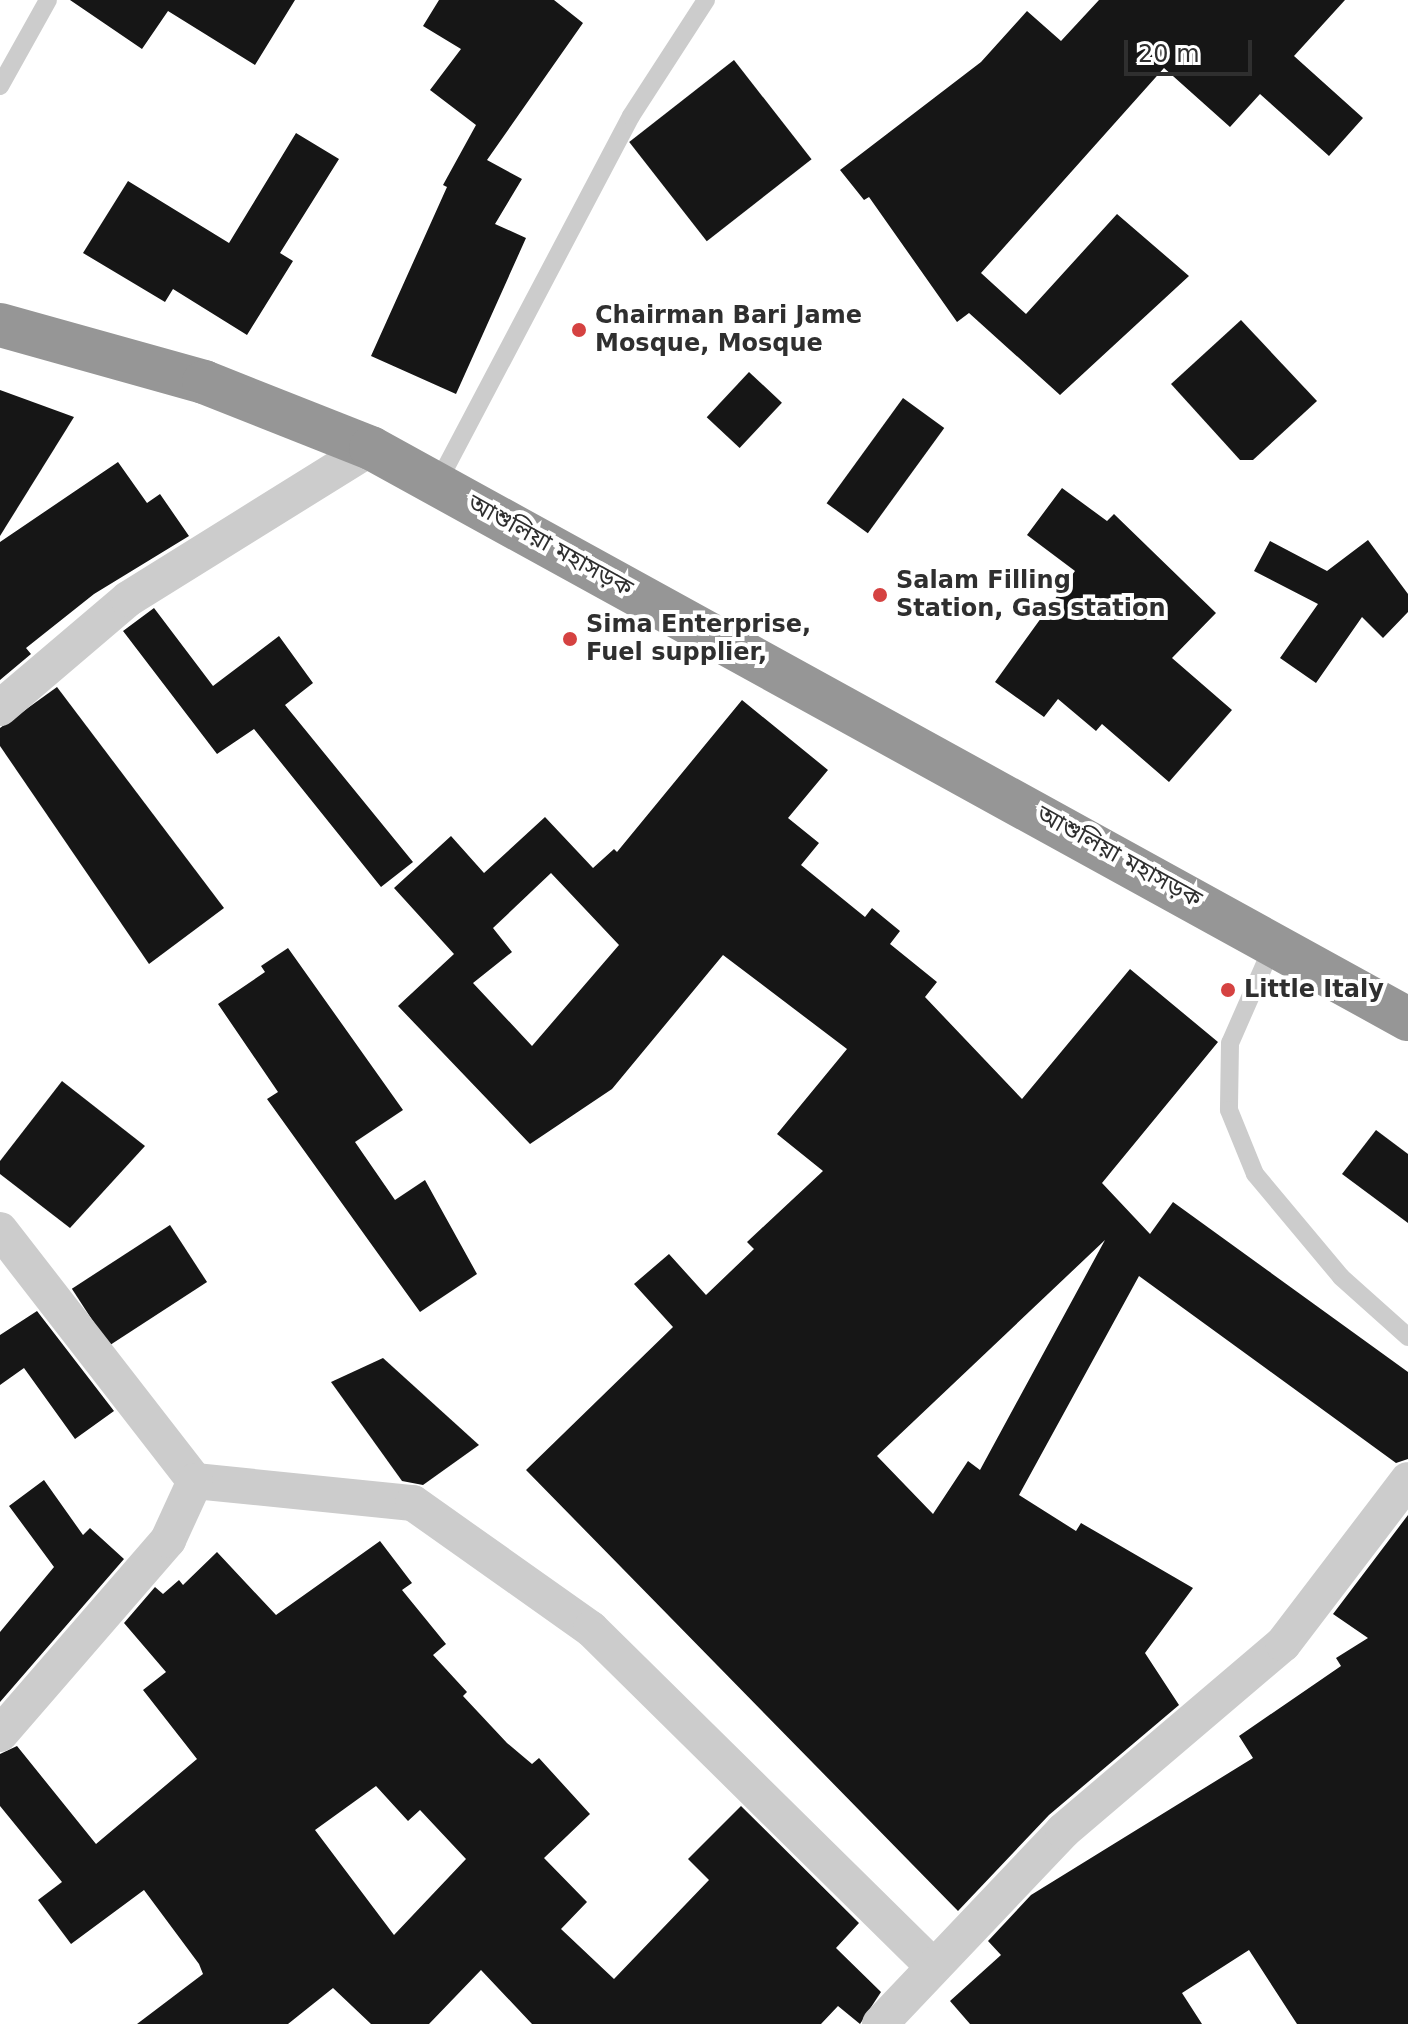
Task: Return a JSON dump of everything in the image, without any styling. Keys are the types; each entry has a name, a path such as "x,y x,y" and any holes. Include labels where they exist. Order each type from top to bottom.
{"highway":[{"name":"আশুলিয়া মহাসড়ক","path":"0,325 204,382 371,448 1408,1019"}],"street":[{"path":"0,708 128,599 371,448"},
{"path":"0,1230 195,1481 413,1503 591,1629 931,1964"},
{"path":"880,2024 931,1964 1063,1831 1283,1644 1408,1480"},
{"path":"0,1734 168,1540 195,1481"}],"lane":[{"path":"0,86 48,0"},
{"path":"437,484 631,116 706,0"},
{"path":"1274,943 1230,1043 1229,1110 1255,1174 1341,1277 1408,1337"}],"building":[{"path":"70,0 295,0 255,65 168,11 142,49"},
{"path":"439,0 554,0 583,23 487,160 522,179 495,224 526,238 456,394 371,356 447,187 443,185 476,125 430,90 461,49 423,26"},
{"path":"1099,0 1345,0 1294,56 1363,118 1329,156 1260,94 1230,127 1164,68 981,273 1026,314 1117,214 1189,276 1060,395 969,313 957,322 869,197 864,200 840,170 981,62 1027,11 1061,41"},
{"path":"734,60 812,159 707,241 629,142"},
{"path":"296,133 339,159 280,253 293,261 247,335 173,289 165,302 83,253 128,181 229,243"},
{"path":"1241,320 1317,401 1253,460 1240,460 1171,384"},
{"path":"749,372 782,403 740,448 707,417"},
{"path":"0,390 74,417 0,536"},
{"path":"903,398 944,428 868,533 827,503"},
{"path":"118,462 147,503 160,494 189,536 94,594 26,648 31,654 0,680 0,542"},
{"path":"1062,488 1107,521 1114,514 1216,613 1172,658 1232,710 1169,782 1102,724 1096,731 1058,699 1044,717 995,682 1075,571 1027,535"},
{"path":"1368,540 1408,594 1408,612 1383,638 1362,617 1316,683 1280,658 1318,604 1254,571 1270,541 1327,571"},
{"path":"154,608 213,686 279,636 313,683 285,705 413,862 381,887 254,729 217,754 123,631"},
{"path":"57,687 224,908 149,964 0,746 0,728"},
{"path":"742,700 828,770 788,818 819,843 801,865 865,917 872,908 900,931 890,944 937,982 925,997 1022,1099 1130,969 1218,1042 1102,1183 1150,1234 1173,1202 1408,1372 1408,1459 1396,1463 1139,1276 1019,1495 1076,1531 1081,1523 1193,1588 1145,1653 1179,1705 1049,1815 958,1911 526,1470 673,1327 634,1284 669,1254 706,1295 754,1249 747,1242 823,1171 777,1134 847,1049 723,955 612,1089 530,1144 398,1006 454,954 394,888 451,836 484,873 545,817 593,868 614,849 617,852","holes":["551,873 619,945 532,1046 473,983 512,952 493,928","1105,1240 980,1470 968,1461 933,1514 877,1456"]},
{"path":"288,948 403,1110 355,1142 395,1200 425,1180 477,1274 420,1312 267,1099 278,1092 218,1004 265,972 261,966"},
{"path":"62,1081 145,1146 70,1228 0,1174 0,1161"},
{"path":"1376,1130 1408,1154 1408,1223 1342,1174"},
{"path":"170,1225 207,1282 109,1346 72,1289"},
{"path":"37,1311 114,1411 75,1439 24,1368 0,1385 0,1335"},
{"path":"383,1358 479,1445 423,1485 402,1481 331,1382"},
{"path":"44,1480 83,1535 90,1528 124,1559 0,1702 0,1632 54,1567 9,1506"},
{"path":"1408,1515 1408,2024 1297,2024 1249,1950 1182,1993 1202,2024 970,2024 950,2001 1001,1955 988,1941 1031,1895 1253,1758 1239,1736 1341,1666 1336,1658 1368,1638 1333,1614"},
{"path":"380,1541 412,1583 402,1590 446,1644 433,1655 467,1692 463,1696 507,1743 532,1764 539,1758 590,1814 544,1858 587,1902 561,1929 614,1979 709,1880 688,1859 741,1806 859,1923 836,1948 881,1992 860,2024 838,2006 821,2024 532,2024 481,1970 429,2024 371,2024 333,1988 288,2024 137,2024 203,1974 199,1964 144,1890 71,1944 38,1900 62,1882 0,1806 0,1754 17,1746 96,1844 197,1759 143,1690 166,1672 124,1623 155,1587 163,1594 179,1580 183,1585 217,1552 276,1615","holes":["376,1786 408,1821 420,1810 466,1859 394,1935 315,1830"]}],"place":[{"name":"Chairman Bari Jame Mosque, Mosque","path":"579,330"},
{"name":"Salam Filling Station, Gas station","path":"880,595"},
{"name":"Sima Enterprise, Fuel supplier,","path":"570,639"},
{"name":"Little Italy","path":"1228,990"}]}
